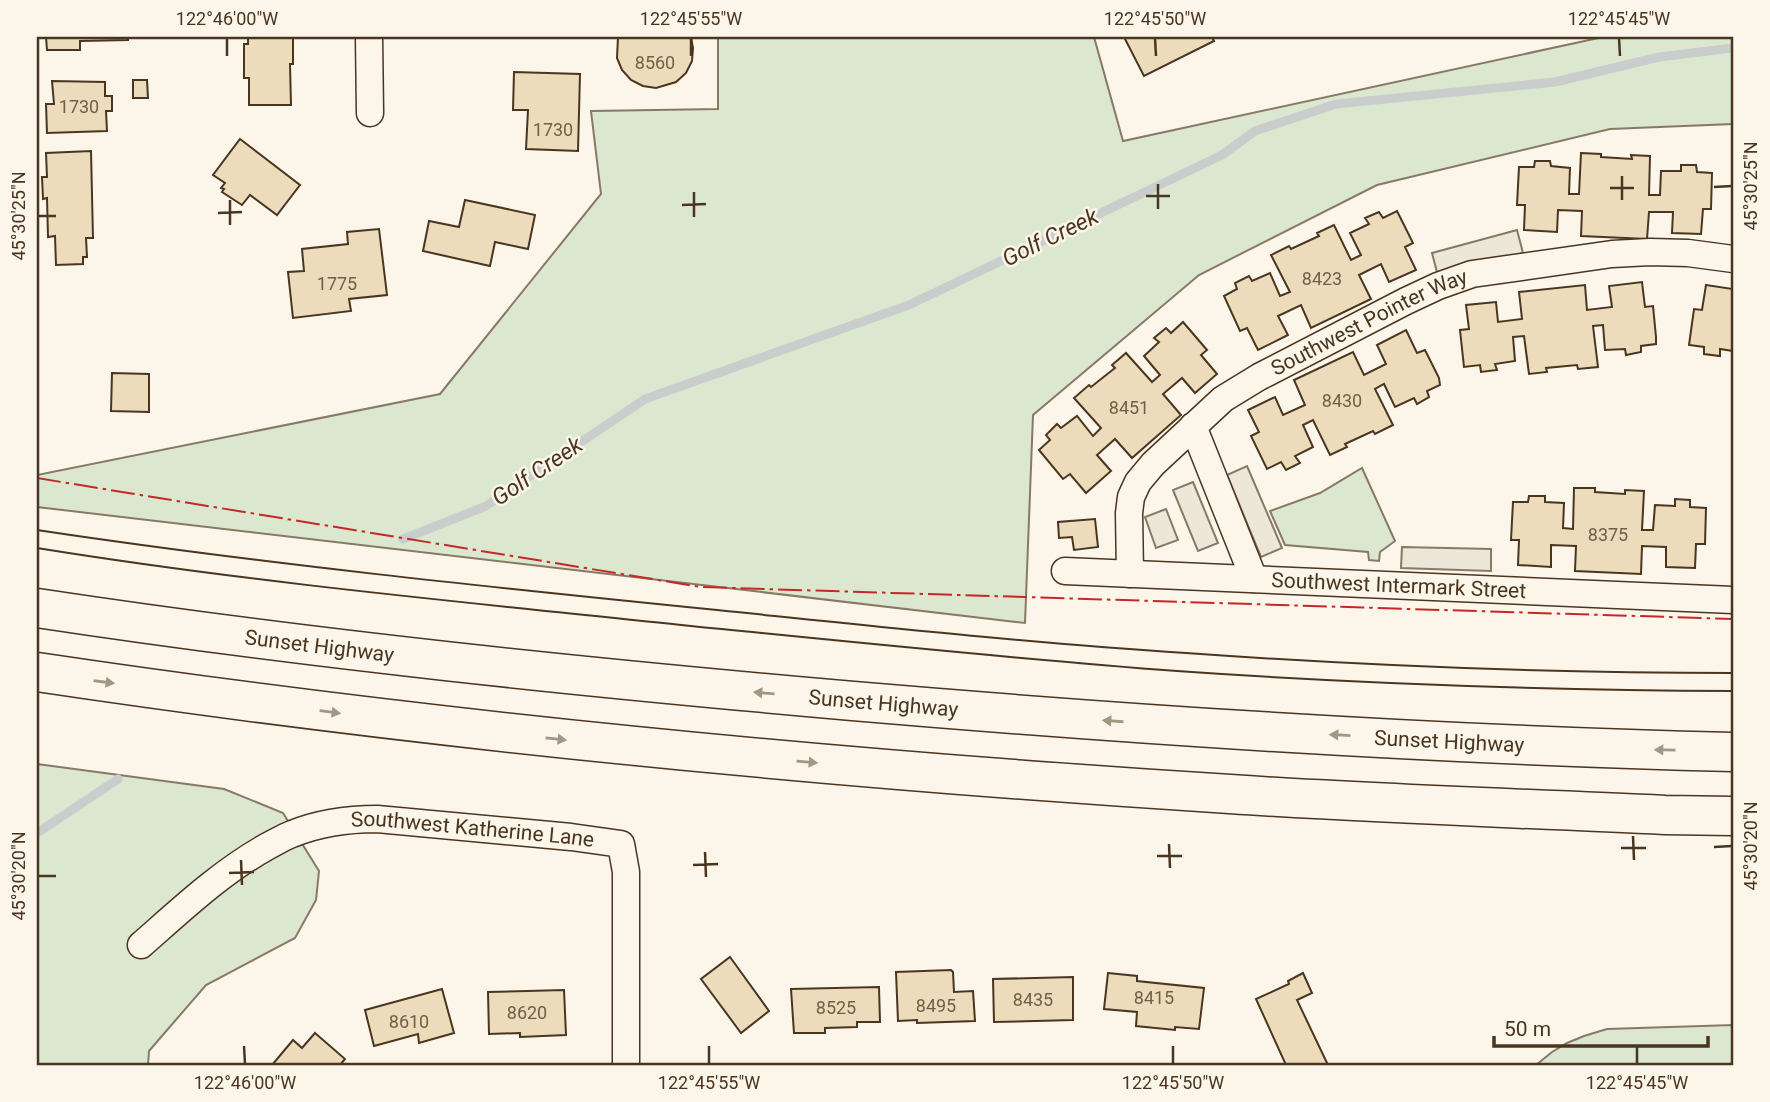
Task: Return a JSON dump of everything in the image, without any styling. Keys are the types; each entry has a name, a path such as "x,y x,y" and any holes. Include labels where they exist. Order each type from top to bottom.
{"highway":[{"name":"Sunset Highway","path":"37,608 141,624 421,659 1005,714 1297,733 1733,752"},
{"path":"37,672 515,735 730,756 954,775 1234,794 1733,817"}],"street":[{"path":"369,37 370,113"},
{"name":"Southwest Pointer Way","path":"1130,574 1129,513 1134,490 1147,470 1223,399 1259,377 1406,301 1472,274 1612,254 1688,253 1733,259"},
{"path":"1193,426 1254,579"},
{"name":"Southwest Intermark Street","path":"1065,571 1733,600"},
{"name":"Southwest Katherine Lane","path":"141,945 205,890 254,854 291,834 325,824 351,819 377,820 621,844 626,872 626,1065"}],"green space":[{"path":"718,37 1094,37 1123,141 1603,37 1733,37 1733,124 1610,129 1377,185 1199,275 1033,415 1025,623 37,507 37,475 440,394 601,194 591,111 718,109"},
{"path":"1362,468 1395,541 1380,552 1379,561 1369,560 1368,552 1285,545 1270,511 1320,493"},
{"path":"37,764 224,789 283,813 319,871 316,900 295,938 206,985 149,1051 148,1065 37,1065"},
{"path":"1733,1025 1733,1065 1536,1065 1567,1043 1607,1029"}],"shaded area":[{"path":"1517,230 1523,253 1438,276 1432,253"},
{"path":"1247,466 1282,548 1261,557 1227,475"},
{"path":"1193,482 1218,543 1198,551 1173,490"},
{"path":"1166,509 1178,540 1156,548 1145,517"},
{"path":"1402,547 1491,549 1491,571 1401,568"}],"building":[{"path":"46,37 128,37 128,40 80,41 80,50 47,50"},
{"path":"248,37 293,37 293,64 290,64 291,105 249,105 249,78 244,78 244,44 248,44"},
{"path":"618,37 691,37 692,61 686,73 676,82 656,88 643,86 631,80 622,70 617,58"},
{"path":"1124,37 1212,37 1214,41 1144,76"},
{"path":"514,72 580,74 578,151 526,149 528,110 513,110"},
{"path":"133,80 147,80 148,98 133,98"},
{"path":"52,81 105,82 105,96 112,96 112,111 106,111 107,131 47,133 46,104 54,104"},
{"path":"240,139 300,185 277,215 250,195 242,205 222,192 224,189 221,188 225,183 213,175"},
{"path":"91,151 93,238 86,238 87,257 83,257 83,264 56,265 55,236 48,237 47,198 43,199 42,177 47,177 46,153"},
{"path":"1581,153 1632,159 1631,155 1650,156 1649,195 1660,195 1661,171 1681,171 1681,165 1696,165 1697,172 1712,173 1711,209 1703,209 1701,234 1672,233 1673,212 1649,212 1647,239 1581,236 1582,211 1558,210 1557,232 1524,230 1525,205 1517,205 1519,167 1534,167 1535,161 1550,161 1551,166 1570,168 1569,194 1579,194"},
{"path":"465,200 535,215 528,249 495,242 490,266 423,251 429,221 459,227"},
{"path":"1397,211 1413,243 1405,247 1416,270 1389,282 1381,264 1359,275 1371,299 1311,328 1301,305 1278,316 1288,335 1258,350 1247,328 1240,331 1224,296 1237,289 1235,283 1249,276 1252,281 1270,273 1280,296 1290,292 1271,255 1319,236 1317,233 1334,225 1351,260 1361,255 1350,233 1369,224 1365,218 1379,212 1383,218"},
{"path":"379,229 387,295 349,299 351,311 293,318 288,272 304,271 302,249 348,244 347,232"},
{"path":"1642,282 1645,307 1653,306 1656,344 1641,346 1641,352 1626,355 1625,349 1605,350 1603,325 1593,326 1598,367 1578,369 1577,365 1546,368 1547,372 1529,374 1524,336 1513,337 1515,361 1495,364 1497,370 1481,372 1480,365 1464,367 1460,330 1469,329 1466,305 1496,302 1498,322 1522,319 1519,292 1585,285 1587,310 1612,307 1609,286"},
{"path":"1706,285 1733,289 1733,351 1720,349 1720,356 1704,354 1704,347 1689,345 1694,309 1702,310"},
{"path":"1183,322 1207,350 1201,355 1217,374 1195,393 1182,378 1163,394 1181,415 1132,458 1115,439 1097,455 1111,471 1086,493 1070,474 1063,479 1039,450 1050,440 1046,435 1057,424 1061,428 1077,416 1093,436 1101,428 1074,398 1115,368 1112,365 1126,353 1152,382 1160,375 1144,356 1159,342 1154,338 1166,328 1171,333"},
{"path":"1406,330 1417,353 1425,350 1439,378 1440,385 1427,391 1429,397 1417,404 1414,398 1395,407 1384,384 1375,389 1393,425 1345,444 1347,447 1330,455 1313,420 1303,425 1313,447 1295,456 1300,463 1286,470 1281,462 1267,469 1251,436 1259,432 1248,410 1275,397 1283,415 1305,405 1294,380 1353,352 1364,375 1386,364 1377,345"},
{"path":"112,373 149,374 149,412 111,411"},
{"path":"1574,488 1595,488 1595,492 1625,494 1625,490 1644,491 1642,530 1653,530 1655,505 1675,506 1675,499 1690,500 1690,507 1706,508 1705,544 1696,544 1695,568 1666,567 1666,547 1642,546 1641,574 1575,571 1576,546 1551,545 1551,567 1518,565 1519,540 1511,540 1513,502 1528,502 1529,496 1545,496 1545,502 1564,503 1563,528 1573,529"},
{"path":"1095,519 1098,547 1074,550 1072,537 1059,538 1058,522"},
{"path":"730,957 769,1011 741,1033 701,979"},
{"path":"951,970 954,992 973,991 975,1021 898,1021 896,972"},
{"path":"1108,973 1137,976 1137,981 1204,988 1199,1029 1175,1027 1175,1030 1136,1026 1137,1012 1104,1009"},
{"path":"1303,973 1312,993 1297,1000 1328,1065 1286,1065 1256,999 1289,984 1288,981"},
{"path":"1073,977 1073,1020 994,1022 993,979"},
{"path":"879,987 880,1022 857,1022 857,1027 825,1028 825,1033 794,1033 791,989"},
{"path":"442,989 454,1033 419,1043 418,1034 374,1046 365,1010"},
{"path":"564,990 566,1035 520,1037 520,1033 489,1034 488,992"},
{"path":"315,1033 345,1059 340,1065 272,1065 293,1040 302,1048"}],"waterway":[{"name":"Golf Creek","path":"403,539 486,506 645,399 909,305 1222,155 1255,131 1336,104 1555,82 1659,57 1733,48"},
{"name":"Golf Creek","path":"37,833 118,779"}],"tram line":[{"path":"37,530 207,554 547,593 1068,644 1391,665 1596,672 1733,673"},
{"path":"37,548 364,592 1056,661 1246,676 1385,683 1733,691"}],"power":[{"path":"37,478 701,587 1733,619"}]}
